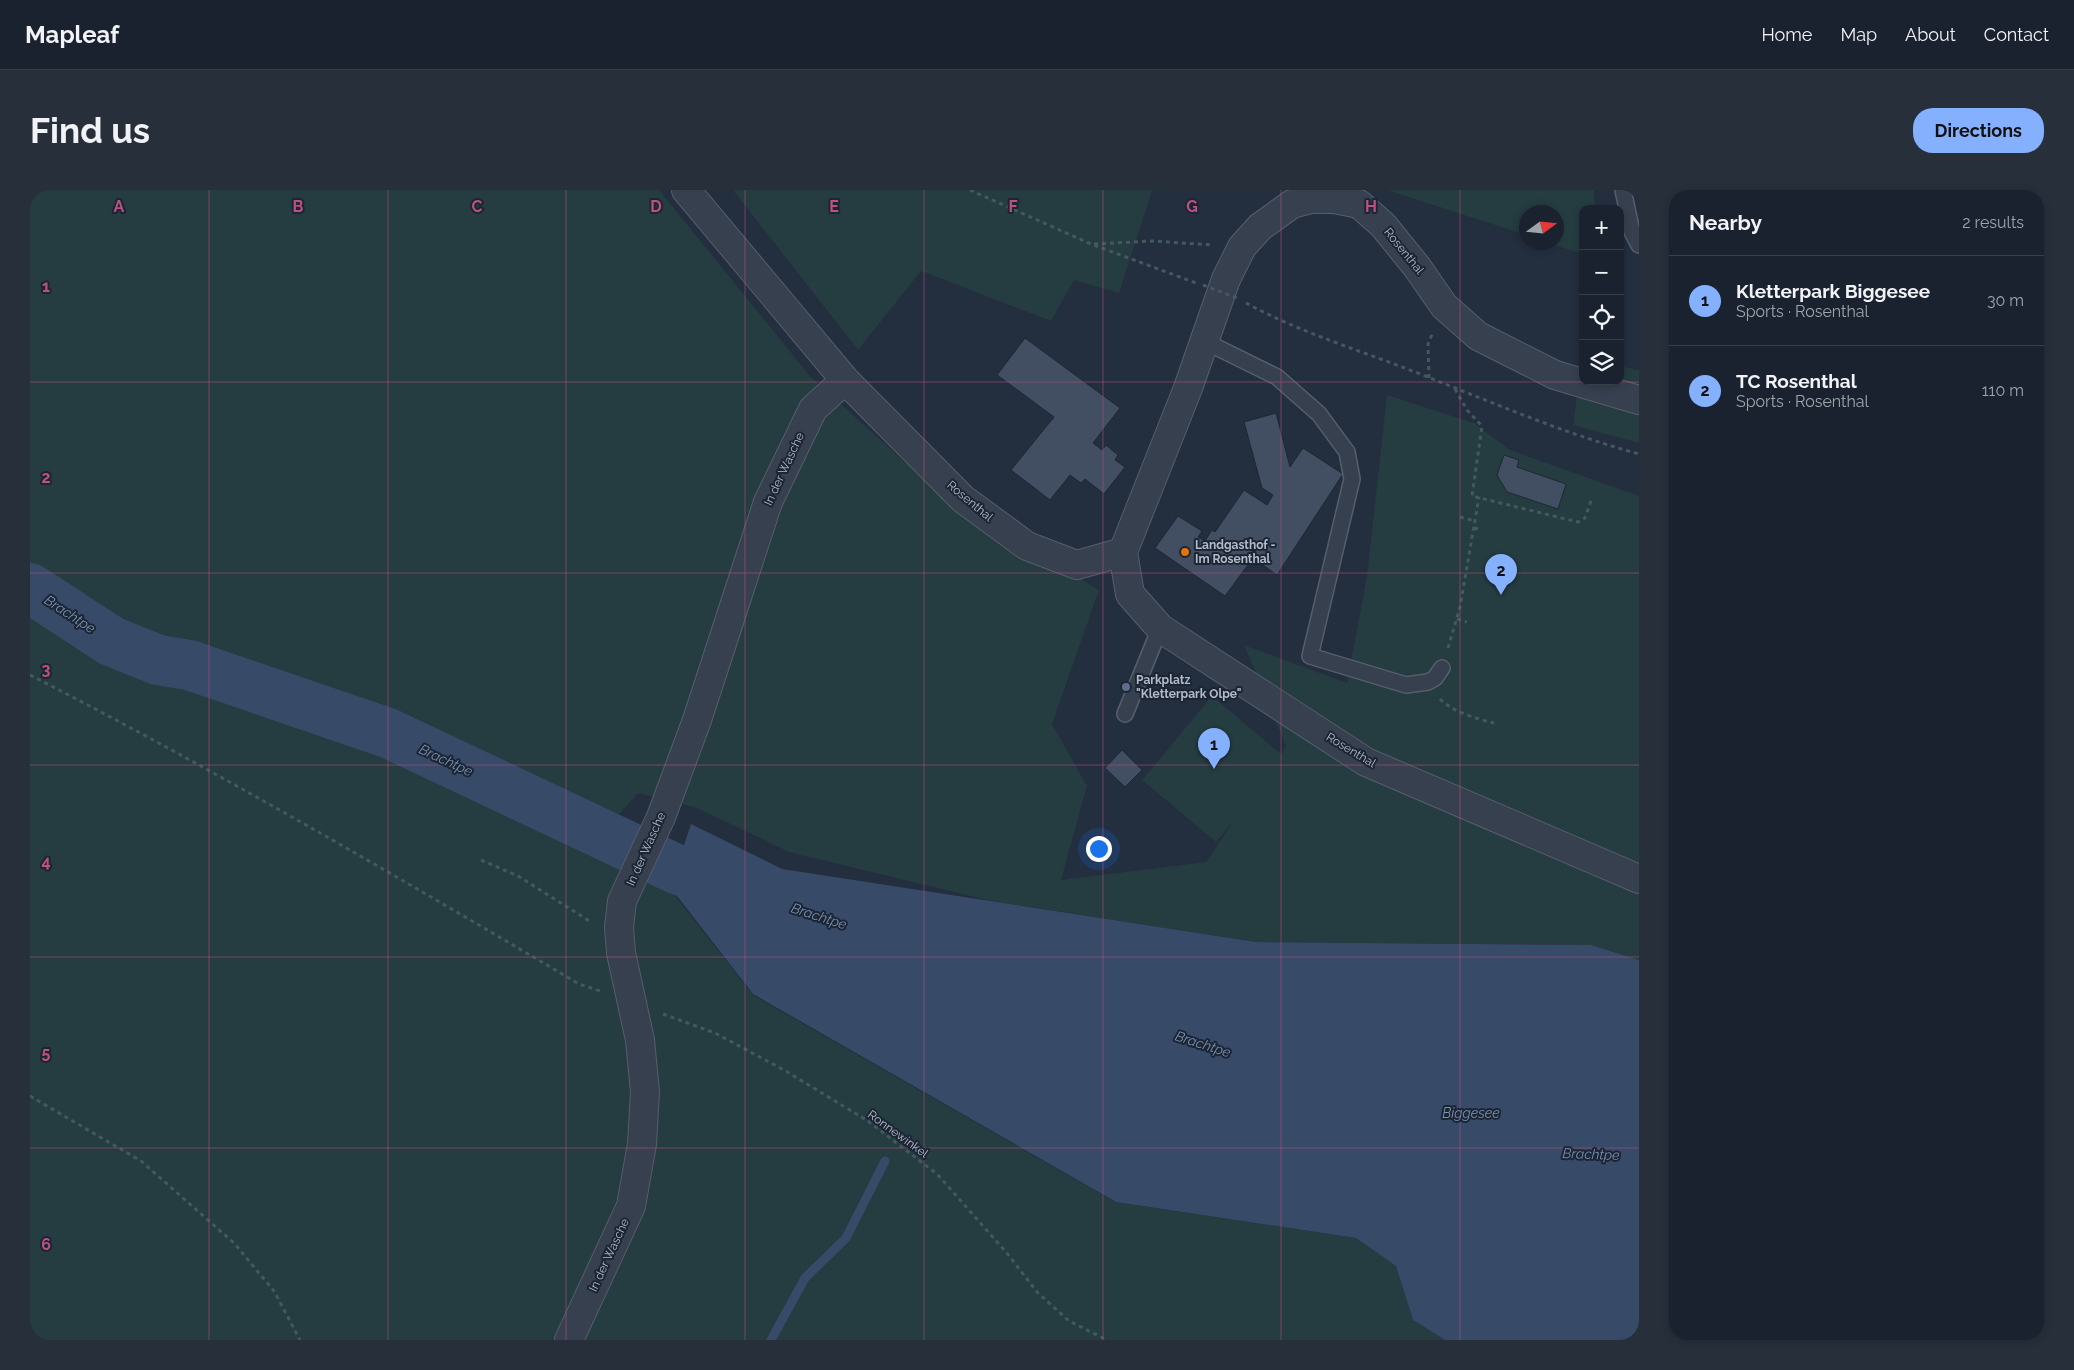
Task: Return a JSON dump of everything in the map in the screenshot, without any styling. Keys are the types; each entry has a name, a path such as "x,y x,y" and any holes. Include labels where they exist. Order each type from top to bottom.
{"street":[{"name":"Rosenthal","path":"686,190 845,380 963,499 1027,546 1077,565 1123,552"},
{"name":"Rosenthal","path":"1639,400 1555,375 1478,336 1444,306 1418,267 1383,226 1359,204 1311,199 1292,204 1260,227 1242,247 1226,279 1188,388 1123,552 1130,594 1160,628 1366,762 1639,879"},
{"name":"In der Wasche","path":"569,1340 631,1206 642,1144 645,1092 640,1040 621,953 618,927 622,901 661,817 697,720 768,502 813,409 845,380"}],"lane":[{"path":"1623,190 1632,232 1639,245"},
{"path":"1204,341 1277,377 1319,414 1347,452 1352,479 1310,656 1406,685 1428,682 1435,678 1442,668"},
{"path":"1126,714 1160,628"}],"path":[{"path":"970,190 1091,244 1236,298 1293,325 1601,444 1639,454"},
{"path":"1091,244 1153,241 1242,247"},
{"path":"1429,378 1428,344 1444,306"},
{"path":"1455,388 1468,410 1482,426 1472,496 1578,522 1585,518 1591,501"},
{"path":"1442,668 1457,619 1479,497"},
{"path":"1460,517 1476,521"},
{"path":"1474,528 1482,530"},
{"path":"1457,619 1467,622"},
{"name":"Ronnewinkel","path":"30,675 133,728 355,852 579,984 715,1033 784,1070 868,1122 937,1174 1006,1252 1038,1293 1069,1321 1107,1340"},
{"path":"1428,682 1436,695 1446,705 1494,723"},
{"path":"481,860 518,876 590,920 621,953"},
{"path":"30,1096 141,1161 234,1243 274,1291 300,1340"}],"green space":[{"path":"30,190 659,190 810,376 928,483 1099,590 1052,724 1087,786 1061,880 1206,862 1233,822 1216,842 1142,780 1212,696 1281,754 1286,746 1244,645 1347,683 1367,576 1387,395 1474,423 1510,450 1639,496 1639,960 1591,945 1256,942 991,901 789,852 697,808 638,793 615,819 753,995 1115,1202 1356,1238 1396,1266 1413,1320 1445,1340 30,1340"},
{"path":"733,190 1161,190 1152,191 1119,293 1074,280 1051,321 921,271 858,350"},
{"path":"1387,190 1594,190 1595,205 1579,205 1579,253 1564,248 1564,205 1519,205 1519,233"},
{"path":"1624,367 1639,370 1639,443 1573,425 1579,381 1579,385 1624,385"}],"water":[{"name":"Biggesee","path":"691,824 782,869 1256,942 1591,945 1639,960 1639,1340 1445,1340 1413,1320 1396,1266 1356,1238 1116,1202 753,994 670,887"}],"building":[{"path":"1025,338 1120,408 1093,443 1102,450 1106,445 1118,455 1115,460 1125,467 1104,494 1085,479 1081,483 1070,475 1050,500 1011,470 1054,417 997,375"},
{"path":"1276,413 1290,467 1303,448 1343,474 1277,575 1253,558 1225,596 1155,548 1178,516 1202,531 1198,537 1205,541 1212,530 1215,532 1244,490 1267,505 1273,495 1262,488 1244,422"},
{"path":"1504,455 1519,460 1517,467 1566,484 1558,509 1507,492 1497,475"},
{"path":"1122,750 1142,770 1125,787 1105,768"}],"waterway":[{"name":"Brachtpe","path":"30,588 111,641 158,660 189,665 388,733 676,869 742,891"},
{"path":"771,1340 805,1278 846,1238 885,1161"}],"place":[{"name":"Landgasthof - Im Rosenthal","path":"1185,552"},
{"name":"TC Rosenthal","path":"1501,595"},
{"name":"Parkplatz \"Kletterpark Olpe\"","path":"1126,687"},
{"name":"Kletterpark Biggesee","path":"1214,769"}]}
